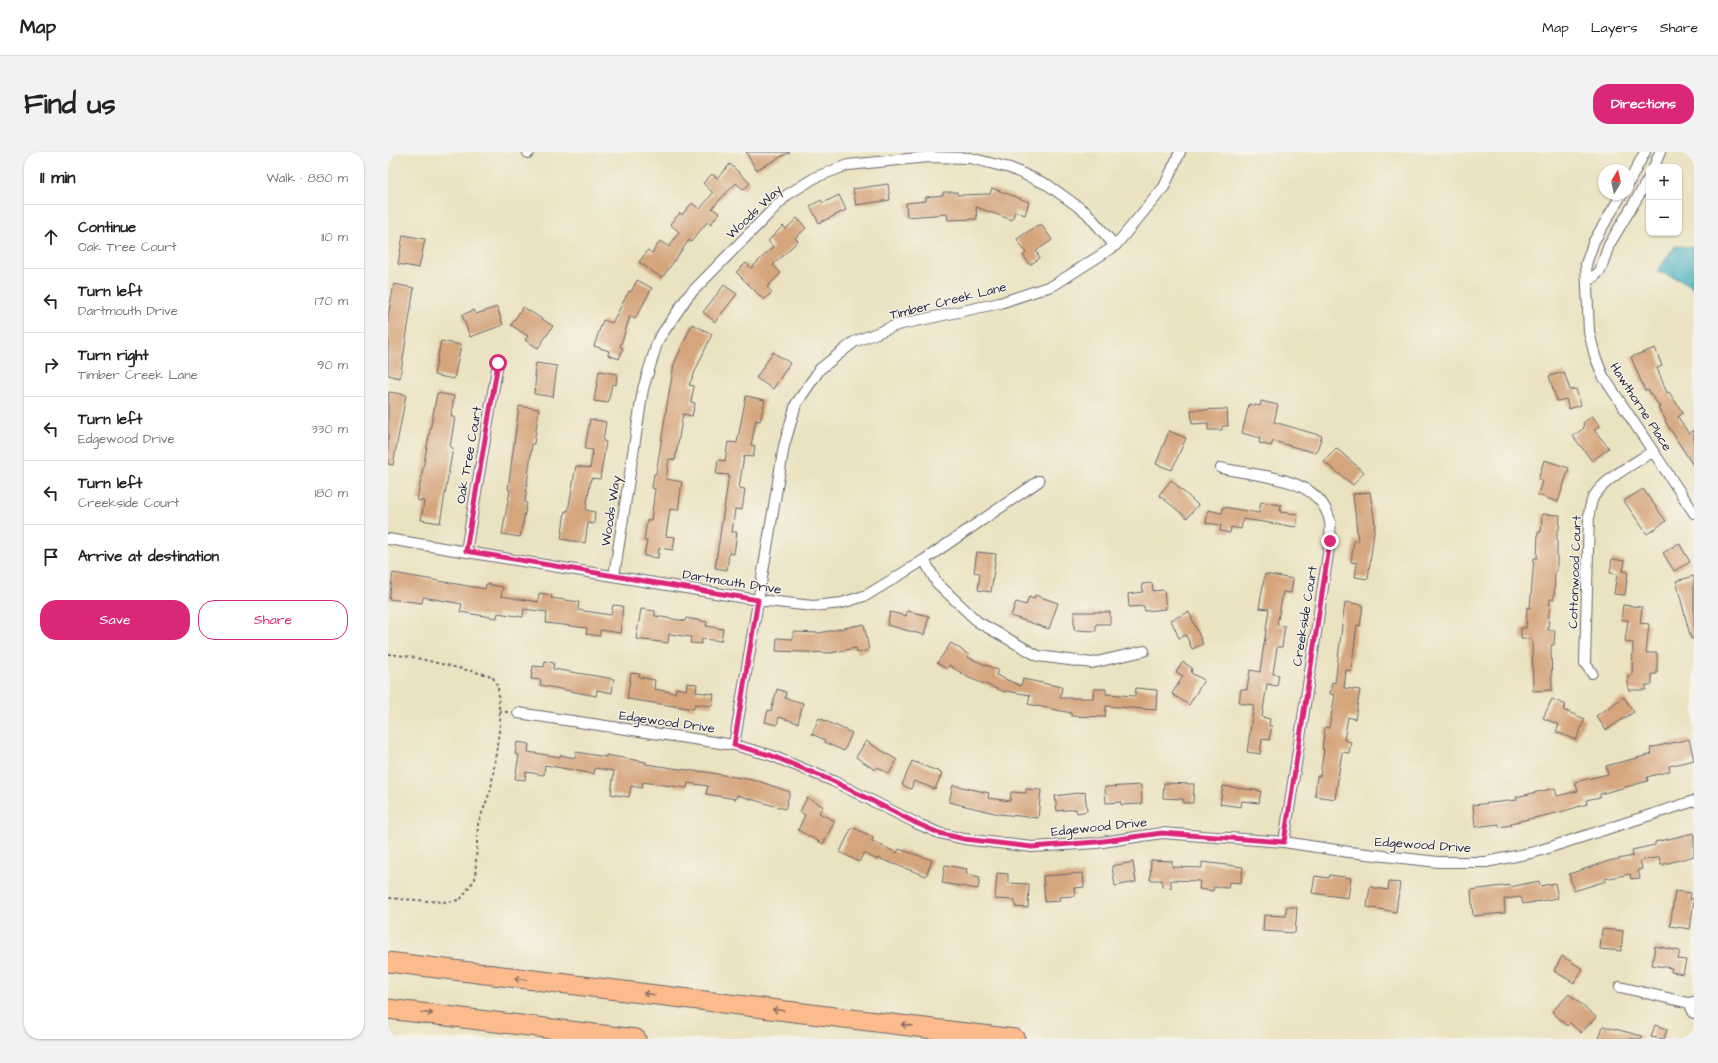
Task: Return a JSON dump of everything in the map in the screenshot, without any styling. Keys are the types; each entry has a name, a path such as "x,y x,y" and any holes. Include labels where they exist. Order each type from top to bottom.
{"highway":[{"path":"388,962 1015,1039"},
{"path":"388,1009 636,1039"}],"street":[{"name":"Timber Creek Lane","path":"734,745 784,446 796,404 820,369 854,342 897,325 1000,303 1054,285 1115,246 1164,187 1180,152"},
{"path":"1634,173 1645,152"},
{"path":"1655,164 1660,152"},
{"name":"Woods Way","path":"614,576 643,389 658,340 688,296 787,195 816,178 848,166 928,157 970,158 1010,168 1048,185 1087,213 1115,246"},
{"path":"1587,283 1600,271 1609,245 1646,183"},
{"name":"Hawthorne Place","path":"1618,200 1594,241 1586,264 1589,332 1595,356 1603,376 1694,513"},
{"name":"Oak Tree Court","path":"466,551 498,363"},
{"name":"Cottonwood Court","path":"1592,674 1585,663 1589,514 1591,504 1594,497 1606,483 1653,451"},
{"name":"Creekside Court","path":"1221,468 1287,481 1307,488 1321,503 1330,522 1330,541 1284,842"},
{"name":"Dartmouth Drive","path":"388,539 758,600 813,606 842,603 867,595 924,560 1039,481"},
{"path":"924,560 937,583 978,622 1038,656 1092,663 1144,652"},
{"name":"Edgewood Drive","path":"518,713 734,745 777,758 833,781 939,833 964,839 1032,847 1096,842 1162,833 1284,842 1349,852 1438,862 1486,862 1535,852 1694,801"},
{"path":"1620,987 1691,1003 1694,1013"}],"path":[{"path":"388,654 412,657 492,676 498,686 500,724 491,789 478,824 475,879 460,900 443,902 388,898"}],"water":[{"path":"1675,246 1694,247 1694,288 1685,282 1657,271"}],"building":[{"path":"746,152 790,152 756,170"},
{"path":"730,164 750,183 744,190 736,183 712,208 719,213 711,224 708,221 691,242 689,240 662,278 639,262 648,250 652,253 660,241 669,247 679,232 670,224 680,213 682,215 692,203 700,209 713,193 703,183 712,174 717,178"},
{"path":"888,184 890,200 856,205 853,189"},
{"path":"992,188 1029,202 1025,215 1015,211 1012,220 976,207 977,219 948,220 947,214 907,217 906,203 926,201 926,197 943,195 943,192 957,192 957,195 990,194"},
{"path":"839,195 846,210 819,223 810,206 821,200 823,203"},
{"path":"797,218 806,228 795,238 798,241 773,265 781,273 767,287 772,292 764,300 736,272 746,263 751,268 773,247 768,241 783,226 786,229"},
{"path":"1038,225 1042,225 1052,240 1036,251 1040,258 1030,265 1023,255 1026,253 1017,239"},
{"path":"403,235 425,239 419,268 398,264"},
{"path":"637,280 652,288 635,319 630,316 620,347 623,348 619,359 608,355 609,351 594,346 603,320 612,323 629,291 631,292"},
{"path":"394,284 414,288 400,378 388,375 388,316"},
{"path":"724,285 737,294 715,322 703,312"},
{"path":"497,307 503,325 470,337 462,315 474,310 476,314"},
{"path":"523,307 553,326 538,348 525,340 528,336 511,325"},
{"path":"692,324 712,334 689,385 694,386 691,402 695,403 692,416 683,414 675,460 669,459 666,479 682,482 678,510 670,509 666,536 675,537 673,550 659,548 658,558 644,556 647,541 644,541 647,520 651,520 655,489 652,488 654,474 656,474 674,364"},
{"path":"441,341 461,345 454,379 434,375"},
{"path":"1655,348 1662,366 1657,368 1667,393 1669,392 1683,413 1678,417 1689,434 1694,430 1694,467 1665,421 1666,420 1658,408 1660,407 1648,390 1645,391 1631,357"},
{"path":"773,352 790,363 773,389 756,378"},
{"path":"536,363 557,366 553,397 534,394"},
{"path":"599,371 617,374 616,385 612,384 608,403 594,401"},
{"path":"1564,372 1570,390 1576,389 1581,405 1569,409 1566,399 1557,401 1549,376"},
{"path":"389,392 406,395 393,465 388,464"},
{"path":"437,393 454,396 451,417 455,417 450,447 453,448 440,523 421,520 424,501 417,500"},
{"path":"746,396 765,400 760,421 756,420 751,445 755,446 753,457 744,456 739,488 745,489 742,510 735,509 732,532 737,532 734,554 729,553 727,570 715,568 729,475 716,474 718,460 725,461 728,442 737,443"},
{"path":"1261,401 1278,405 1274,422 1322,436 1316,453 1273,441 1271,446 1259,443 1260,438 1242,433 1249,404 1260,406"},
{"path":"519,406 539,409 534,444 532,444 525,502 527,503 520,537 502,534 510,490 508,489"},
{"path":"1227,409 1228,426 1222,426 1222,430 1208,430 1208,423 1192,424 1191,410"},
{"path":"1592,416 1600,426 1594,430 1609,448 1592,461 1573,436 1584,428 1583,423"},
{"path":"590,419 606,422 603,441 606,442 600,479 591,478 586,510 595,512 594,524 588,523 585,543 561,539 565,511 568,511 576,466 590,468 593,450 585,449"},
{"path":"1169,431 1186,438 1172,470 1156,464"},
{"path":"1336,448 1364,472 1353,485 1324,462"},
{"path":"1544,460 1569,468 1558,502 1538,495 1542,481 1538,480"},
{"path":"1171,480 1198,505 1187,518 1159,495"},
{"path":"1643,489 1666,521 1647,534 1624,501"},
{"path":"1370,492 1375,524 1368,579 1355,577 1357,563 1351,562 1354,540 1358,541 1353,494"},
{"path":"1261,502 1281,505 1280,512 1298,514 1296,527 1243,519 1241,529 1231,527 1230,533 1220,531 1221,525 1206,523 1208,510 1222,513 1223,507 1259,513"},
{"path":"1542,514 1560,515 1559,530 1557,530 1557,571 1555,571 1554,599 1550,599 1548,630 1555,630 1554,645 1551,645 1552,690 1533,691 1532,639 1521,639 1521,628 1526,628 1527,607 1530,608 1534,558 1537,558 1538,532 1541,532"},
{"path":"1679,543 1690,562 1674,571 1663,553"},
{"path":"977,552 996,554 991,592 978,590 980,573 974,572"},
{"path":"1612,559 1625,561 1623,571 1628,572 1625,595 1614,594 1617,574 1610,573"},
{"path":"393,573 485,589 486,584 503,587 501,596 538,602 539,593 552,595 551,598 579,602 578,610 611,615 613,605 623,606 620,633 600,630 600,636 586,634 587,628 546,623 547,612 524,609 523,617 498,613 497,618 460,612 462,604 423,597 422,603 389,599"},
{"path":"1265,574 1293,579 1291,593 1283,592 1277,625 1285,626 1282,647 1277,647 1273,674 1279,675 1277,686 1267,684 1262,717 1270,719 1269,726 1272,726 1269,740 1262,739 1260,754 1247,752 1254,705 1239,703 1241,689 1247,690 1250,670 1260,672 1269,609 1259,608"},
{"path":"1694,576 1694,638 1691,639 1676,581"},
{"path":"1152,583 1153,591 1164,590 1166,609 1145,611 1144,606 1129,607 1128,594 1143,592 1142,584"},
{"path":"1035,595 1058,603 1049,629 1011,616 1016,602 1026,605 1029,597 1034,599"},
{"path":"1345,602 1363,605 1360,626 1357,625 1351,671 1346,670 1344,688 1360,690 1355,719 1348,717 1344,740 1351,742 1349,753 1342,752 1335,799 1315,796 1317,776 1320,776 1324,749 1322,749 1325,727 1329,728 1335,695 1330,694 1332,682 1335,683"},
{"path":"1623,605 1642,607 1640,623 1649,624 1646,653 1657,653 1657,674 1652,674 1652,685 1646,685 1646,690 1628,690 1628,675 1632,676 1633,643 1625,642 1628,620 1621,620"},
{"path":"641,609 655,611 655,616 685,621 686,618 707,622 706,626 723,629 721,641 702,639 701,644 690,643 691,637 669,634 668,643 636,639"},
{"path":"907,611 929,616 924,635 887,625 890,612 906,616"},
{"path":"1074,612 1110,612 1110,624 1096,624 1096,631 1074,630"},
{"path":"1189,612 1203,644 1192,649 1186,635 1179,638 1171,620"},
{"path":"864,624 869,650 857,653 856,648 831,653 776,651 777,638 793,639 793,632 819,633"},
{"path":"951,643 969,655 967,657 998,670 996,675 1021,686 1023,679 1062,687 1060,698 1093,698 1094,689 1106,689 1106,694 1135,696 1136,688 1157,690 1156,710 1106,706 1105,717 1071,716 1071,713 1028,704 1030,695 1005,692 969,678 949,665 947,669 937,663"},
{"path":"545,661 554,663 553,669 614,679 612,693 597,690 596,696 540,685 541,680 531,679 533,666 544,667"},
{"path":"1183,662 1192,668 1191,673 1204,680 1189,705 1172,694 1183,676 1176,672"},
{"path":"631,673 640,674 639,677 655,680 654,689 675,693 676,688 686,690 687,683 697,684 696,692 714,694 712,706 695,704 694,709 627,699"},
{"path":"777,689 786,692 785,698 803,703 798,723 779,717 777,725 765,722 768,710 771,711"},
{"path":"1624,697 1634,712 1606,730 1596,716"},
{"path":"1552,699 1566,705 1563,710 1585,719 1576,740 1556,732 1559,725 1543,718"},
{"path":"819,718 852,733 844,751 824,742 825,740 812,734"},
{"path":"1689,739 1694,760 1669,766 1670,771 1647,777 1648,781 1600,794 1600,797 1586,800 1587,804 1561,812 1511,823 1512,825 1499,827 1499,824 1475,827 1473,805 1517,800 1516,797 1555,788 1557,796 1578,791 1575,782 1608,774 1606,766 1652,754 1650,748"},
{"path":"866,741 897,760 889,774 878,767 875,770 856,757"},
{"path":"517,742 529,744 528,752 575,758 576,752 606,757 606,755 646,762 646,764 758,781 790,792 785,809 737,795 736,799 706,794 708,786 688,783 687,788 643,782 642,788 631,786 629,797 611,794 614,771 595,768 594,774 545,765 544,775 526,772 525,780 515,779 519,755 515,754"},
{"path":"912,761 942,773 935,789 914,781 911,789 902,785"},
{"path":"1164,783 1194,784 1193,803 1183,803 1183,799 1163,798"},
{"path":"953,785 989,793 988,798 1010,801 1011,792 1026,793 1026,789 1041,790 1038,818 999,814 949,802"},
{"path":"1141,785 1142,804 1121,805 1121,802 1106,803 1105,787"},
{"path":"1223,786 1261,791 1259,803 1242,801 1241,807 1220,804"},
{"path":"1085,792 1087,811 1077,813 1076,809 1057,811 1055,796"},
{"path":"807,798 823,806 819,813 835,821 823,844 798,830 805,815 800,812"},
{"path":"852,827 873,837 872,841 897,853 899,849 932,860 926,876 878,858 877,860 864,853 859,862 840,852"},
{"path":"1694,833 1694,856 1661,865 1659,857 1640,861 1642,869 1638,870 1640,878 1631,879 1630,874 1605,879 1606,881 1574,891 1569,874 1609,861 1633,856 1632,850 1655,845 1655,842"},
{"path":"1151,860 1172,861 1172,867 1202,868 1202,862 1243,867 1241,883 1229,882 1228,888 1214,887 1213,891 1199,889 1200,881 1171,880 1171,888 1162,887 1162,880 1150,880"},
{"path":"1133,862 1136,882 1115,886 1112,866"},
{"path":"945,865 967,869 966,874 980,877 978,889 942,883"},
{"path":"997,873 1008,874 1008,883 1029,884 1028,908 1015,907 1015,900 995,899"},
{"path":"1083,873 1084,887 1074,888 1075,896 1059,897 1060,901 1045,902 1043,876"},
{"path":"1330,875 1351,878 1348,898 1312,893 1315,876 1329,878"},
{"path":"1539,881 1540,886 1555,883 1558,898 1523,904 1521,897 1504,899 1505,913 1473,916 1471,890 1510,885 1510,887"},
{"path":"1389,882 1400,883 1396,912 1367,907 1370,887 1388,890"},
{"path":"1675,891 1691,893 1690,899 1694,899 1690,929 1670,926"},
{"path":"1286,907 1297,907 1295,933 1263,931 1264,915 1286,916"},
{"path":"1602,929 1623,931 1621,951 1600,949"},
{"path":"1655,946 1680,951 1678,959 1686,960 1683,974 1671,972 1672,968 1652,965"},
{"path":"1562,956 1583,969 1574,983 1554,971"},
{"path":"1569,994 1596,1017 1581,1033 1570,1023 1567,1026 1552,1012"},
{"path":"1655,1025 1667,1029 1664,1039 1651,1037"},
{"path":"1603,1026 1642,1036 1642,1039 1599,1039"}],"route":[{"path":"498,363 466,551 758,600 734,745 770,755 833,781 939,833 964,839 1032,847 1096,842 1162,833 1284,842 1330,541"}]}
